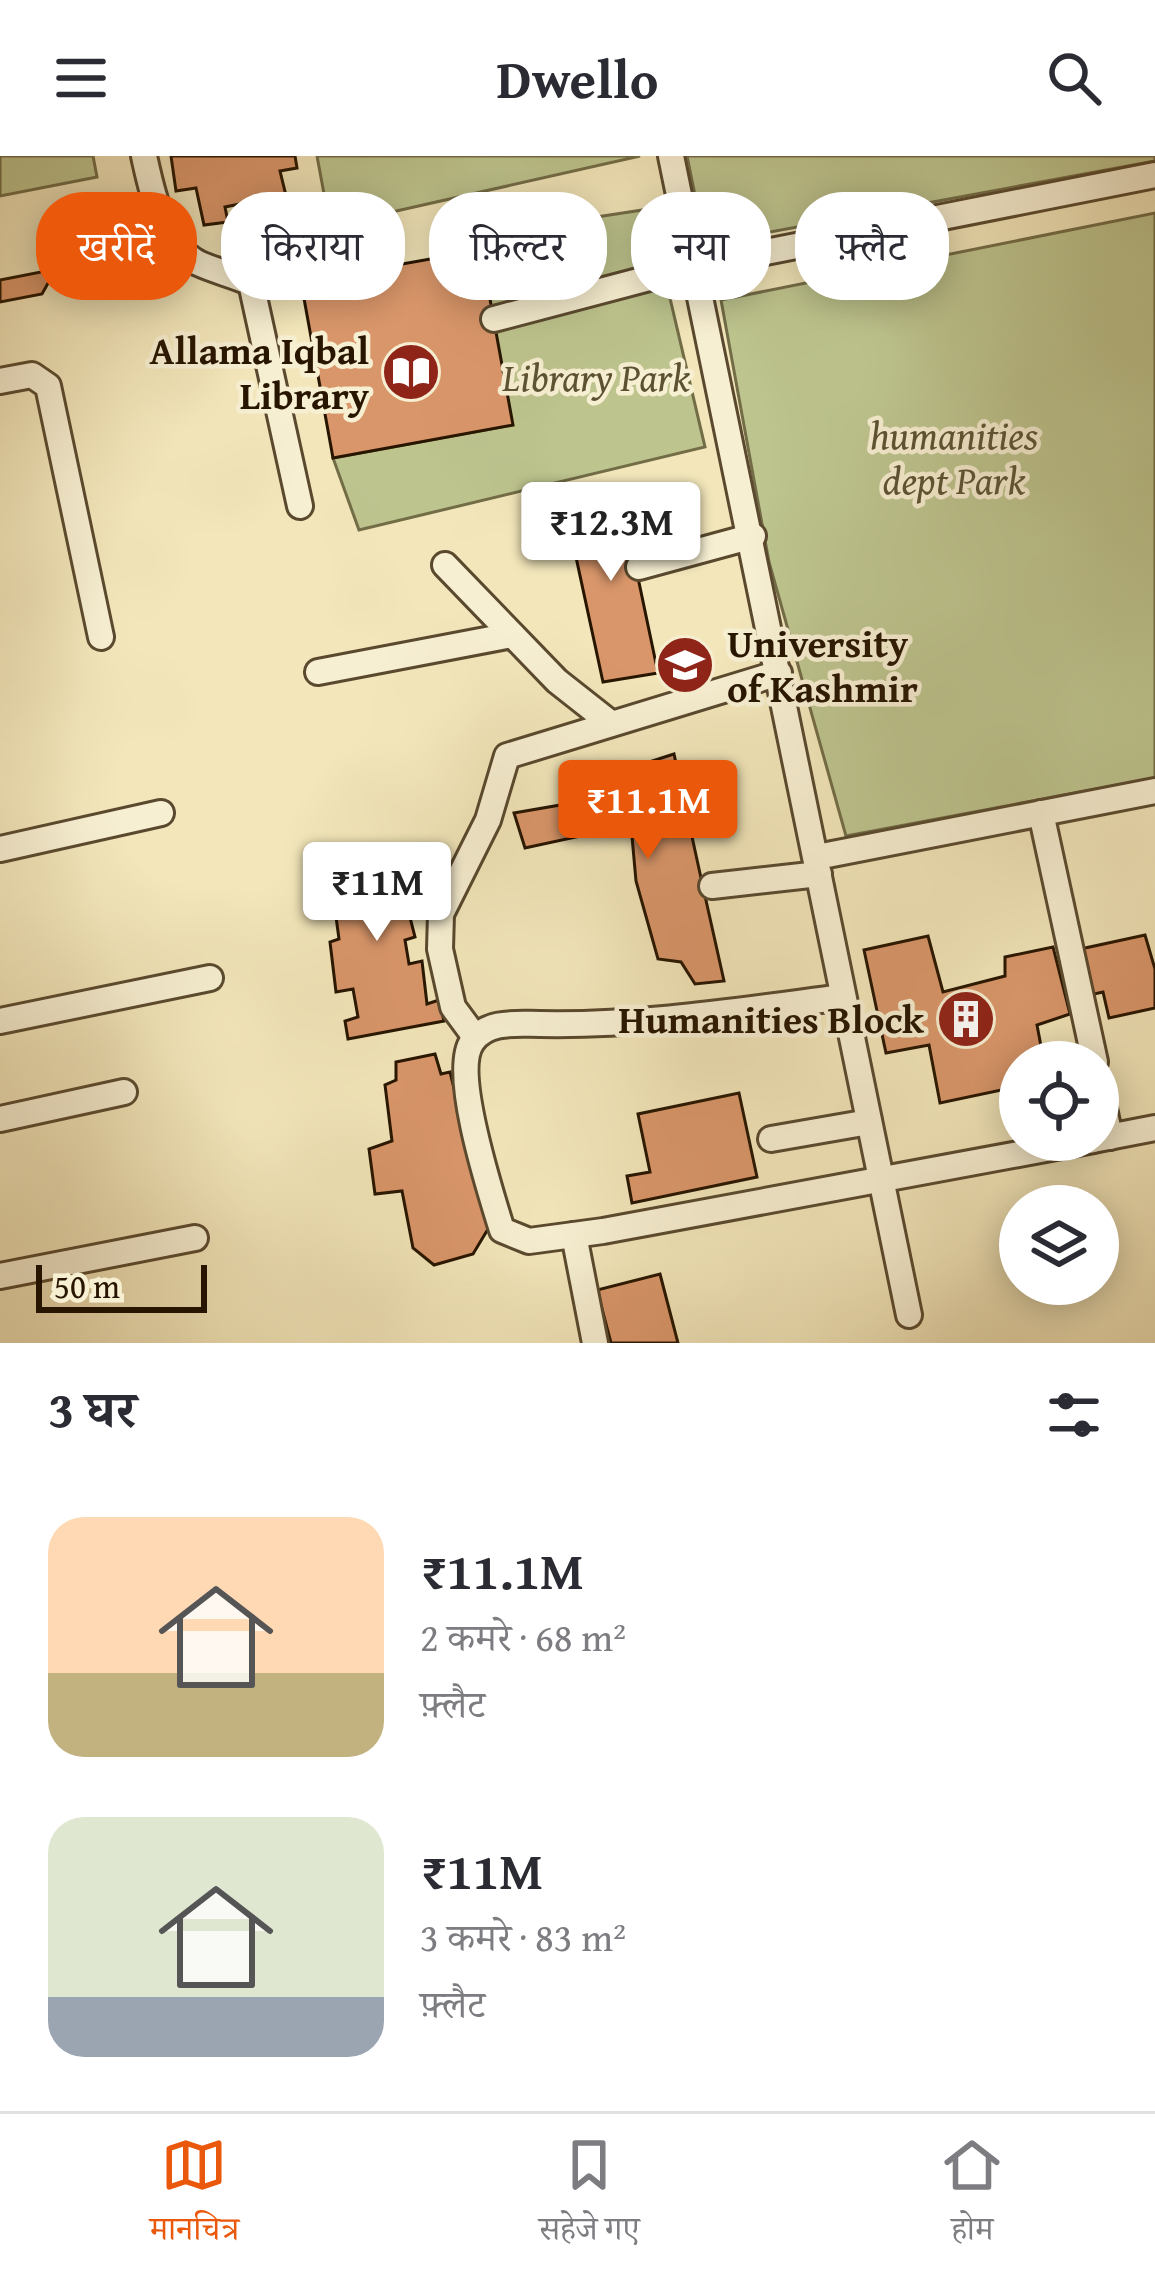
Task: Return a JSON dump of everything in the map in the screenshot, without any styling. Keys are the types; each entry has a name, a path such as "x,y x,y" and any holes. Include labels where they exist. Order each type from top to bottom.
{"street":[{"path":"144,156 153,194 180,248 193,260 251,283 300,506"},
{"path":"671,156 679,192"},
{"path":"771,251 1155,175"},
{"path":"494,319 631,283"},
{"path":"702,300 909,1315"},
{"path":"0,382 32,376 48,386 101,637"},
{"path":"639,567 753,536"},
{"path":"445,565 556,681 609,722"},
{"path":"318,672 512,634"},
{"path":"475,1037 453,1007 440,950 441,914 488,820 499,769 507,756 779,674"},
{"path":"712,886 1155,791"},
{"path":"0,849 160,813"},
{"path":"1041,813 1090,1041"},
{"path":"0,1022 210,979"},
{"path":"842,997 623,1024 504,1024 475,1037 468,1048 469,1103 502,1230 529,1241 574,1235 999,1158"},
{"path":"0,1119 124,1091"},
{"path":"771,1139 869,1122"},
{"path":"1119,1135 1155,1128"},
{"path":"574,1235 595,1343"},
{"path":"0,1276 195,1238"}],"green space":[{"path":"0,156 93,156 97,177 0,196"},
{"path":"317,156 640,156 481,192 429,192 429,204 405,209 405,192 324,192"},
{"path":"687,156 1155,156 1155,161 949,199 949,192 795,192 795,227 771,232 771,192 694,192"},
{"name":"Library Park","path":"631,212 631,300 670,300 705,447 359,530 333,458 512,425 490,300 607,300 607,215"},
{"name":"humanities dept Park","path":"1155,213 1155,778 846,836 769,562 721,300 771,300 771,290 795,285 795,300 949,300 949,254"}],"building":[{"path":"171,156 295,156 297,168 280,171 285,192 221,192 221,223 204,225 196,188 176,191"},
{"name":"Allama Iqbal Library","path":"429,259 429,300 490,300 513,425 333,458 304,300 405,300 405,264"},
{"path":"36,273 36,295 0,302 0,280"},
{"path":"619,487 658,673 603,682 563,497"},
{"path":"674,754 724,981 695,984 681,962 658,959 636,881 631,825 525,848 514,813 653,789 646,763"},
{"path":"374,848 376,862 416,854 423,885 403,890 415,937 405,940 409,964 422,961 427,1004 439,1000 444,1021 348,1039 345,1021 358,1017 353,989 336,992 330,942 339,939 334,902 320,904 313,874 359,865 355,852"},
{"path":"1145,935 1155,969 1155,1008 1109,1018 1103,992 1085,996 1076,950"},
{"name":"Humanities Block","path":"928,936 943,992 1005,976 1005,957 1053,947 1070,1014 1037,1025 1040,1041 999,1041 999,1090 940,1103 929,1045 886,1053 864,950"},
{"path":"435,1054 441,1074 450,1072 488,1229 473,1254 434,1265 413,1248 402,1191 375,1194 369,1149 392,1141 385,1085 396,1080 396,1062"},
{"path":"739,1093 757,1177 632,1203 627,1176 650,1172 638,1114"},
{"path":"660,1274 678,1343 611,1343 597,1290"}],"place":[{"name":"Allama Iqbal Library","path":"411,372"},
{"name":"University of Kashmir","path":"685,665"},
{"name":"Humanities Block","path":"966,1019"}]}
